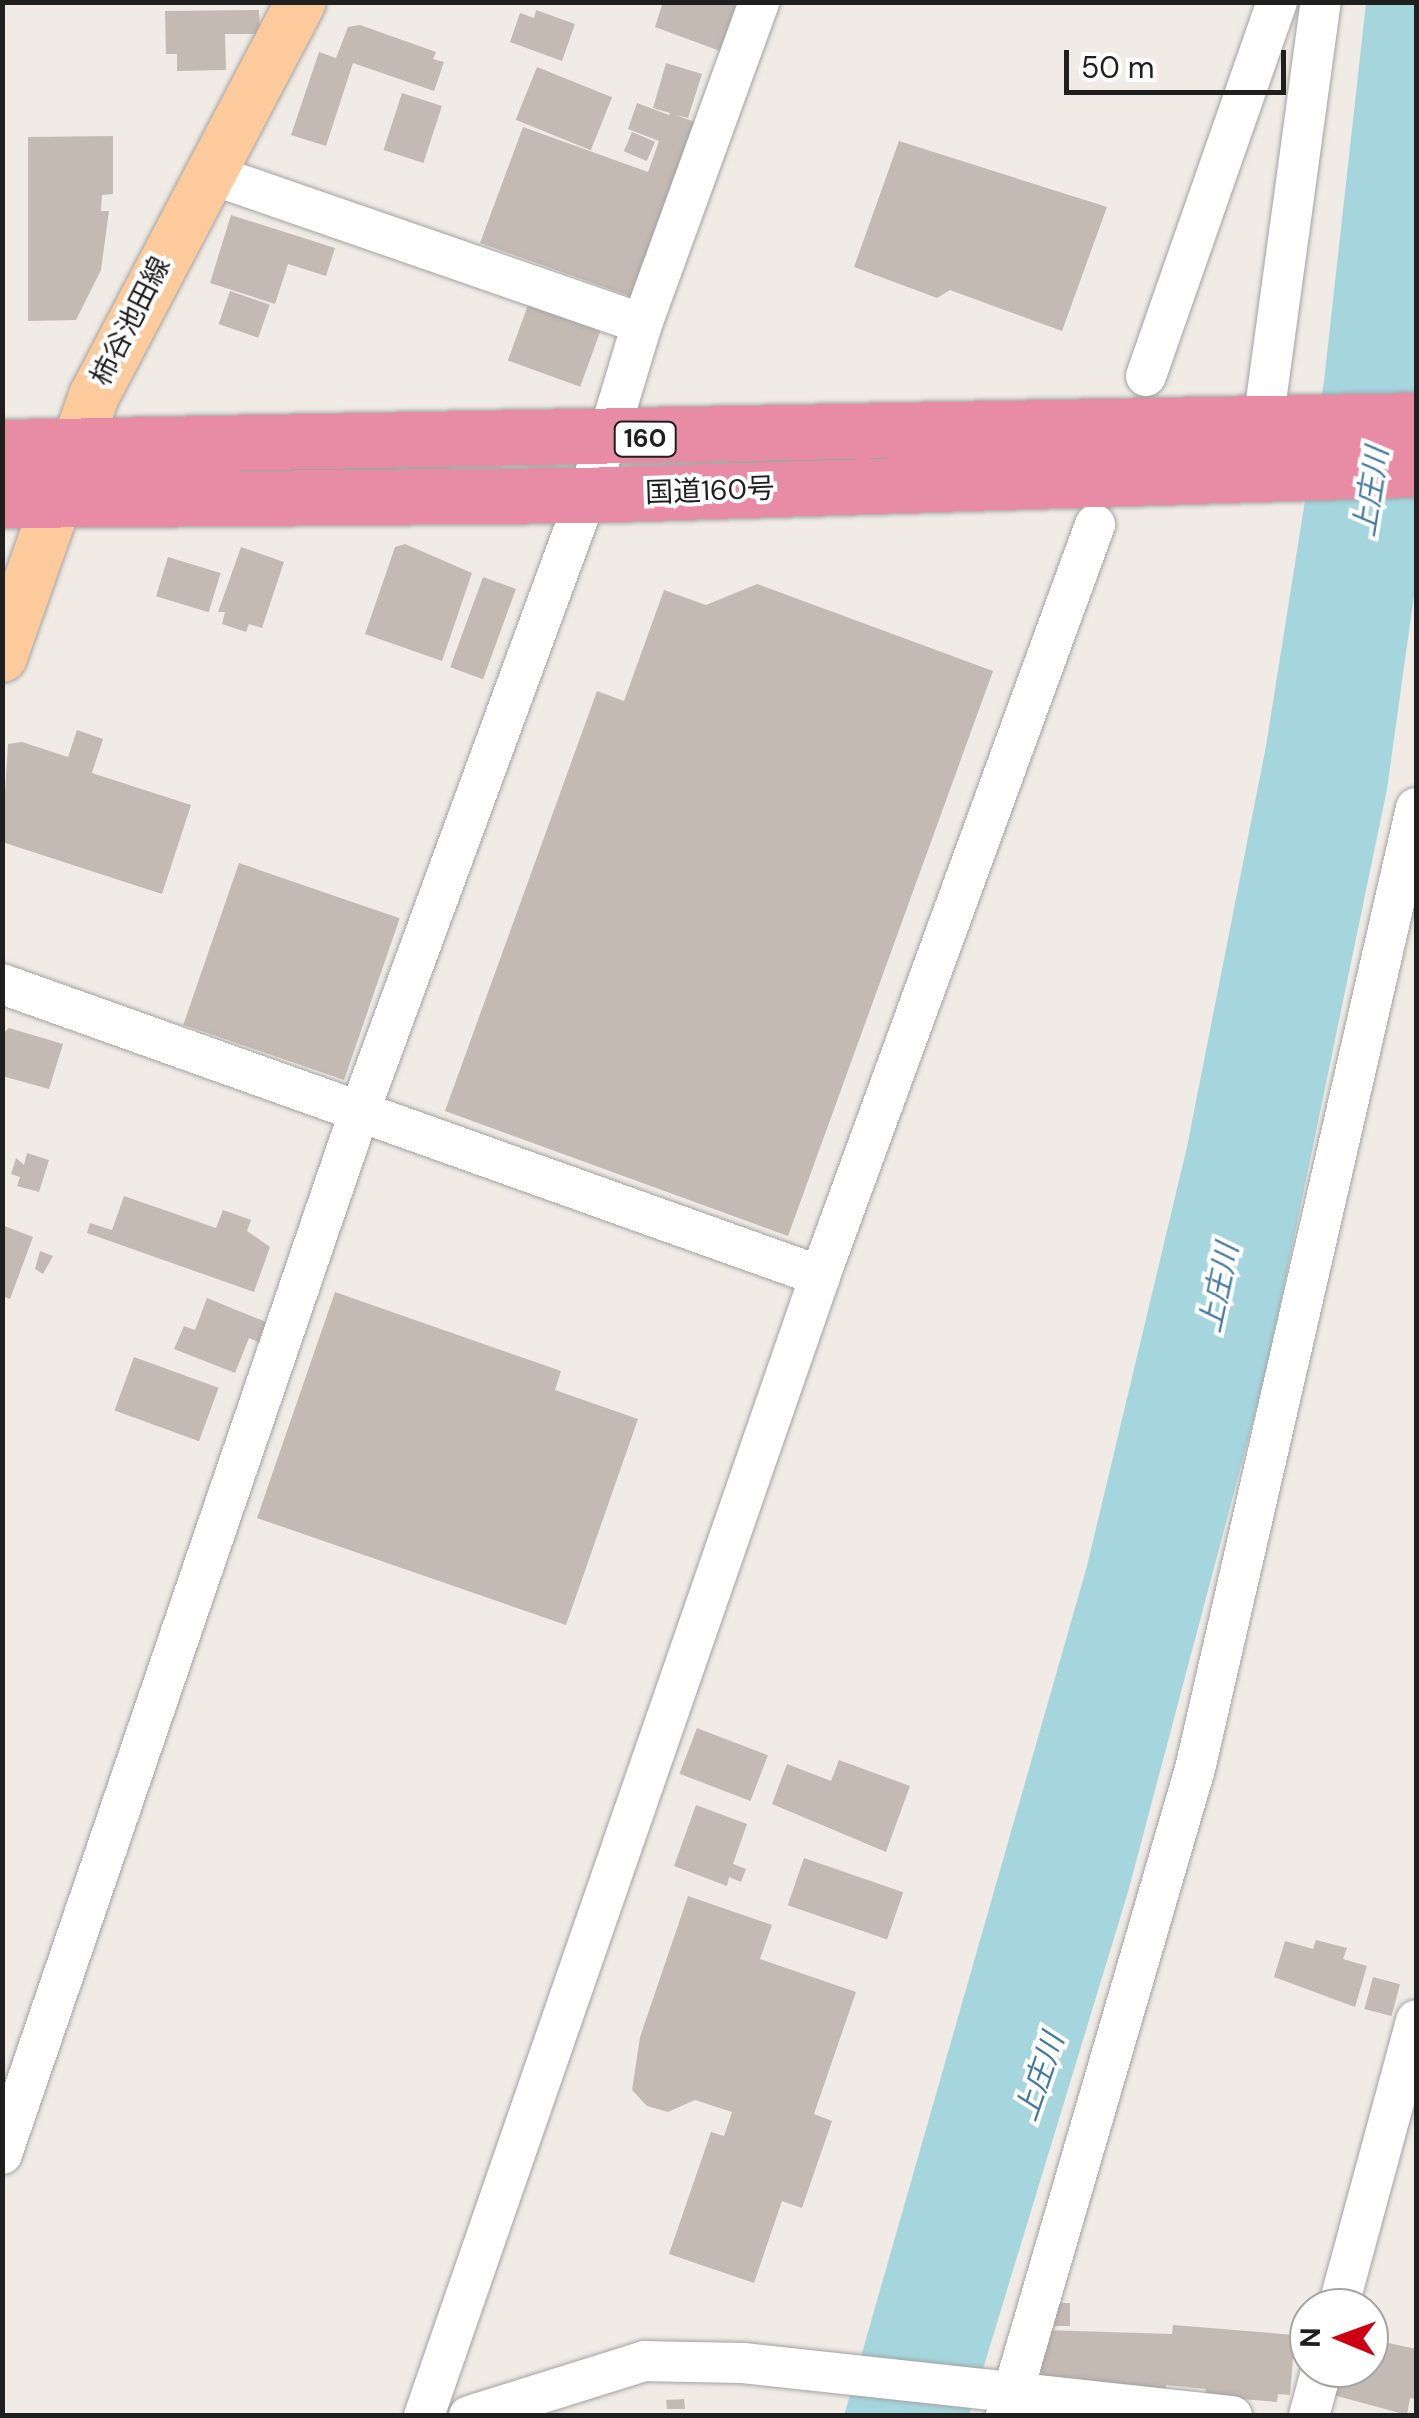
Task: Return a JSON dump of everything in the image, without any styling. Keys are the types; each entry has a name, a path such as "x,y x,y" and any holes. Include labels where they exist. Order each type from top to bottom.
{"highway":[{"name":"国道160号","path":"2,500 583,495 1277,440 1416,420"},
{"name":"国道160号","path":"2,447 607,440 1277,440 1416,469"}],"main road":[{"name":"柿谷池田線","path":"2,657 75,446 118,343 301,2"}],"street":[{"path":"2,2154 359,1112 583,495 607,440 642,324 760,2"},
{"path":"1146,376 1277,2"},
{"path":"1277,440 1321,2"},
{"path":"207,173 642,324"},
{"path":"424,2416 820,1276 1094,525"},
{"path":"1010,2405 1195,1769 1416,808"},
{"path":"2,984 820,1276"},
{"path":"1343,2288 1416,2020"},
{"path":"469,2416 646,2361 818,2374 1010,2405 1232,2416"},
{"path":"1308,2416 1316,2388"}],"water":[{"name":"上庄川","path":"1366,3 1416,3 1416,581 1387,789 1267,1368 1128,1892 969,2415 844,2416 1087,1566 1187,1147 1266,746 1324,381"}],"building":[{"path":"663,2 737,2 720,51 655,27"},
{"path":"259,10 260,34 225,34 226,70 177,71 177,54 166,54 165,11"},
{"path":"536,10 575,24 562,61 510,42 520,13 534,18"},
{"path":"360,25 436,52 433,59 444,62 434,91 353,63 326,146 291,135 319,52 336,58 348,27"},
{"path":"666,63 702,74 688,118 676,115 700,124 638,299 480,243 523,127 648,172 659,141 628,129 637,103 669,115 653,108"},
{"path":"537,67 612,97 591,150 516,120"},
{"path":"402,93 442,106 423,163 383,150"},
{"path":"632,132 655,142 647,161 624,151"},
{"path":"113,136 113,194 102,195 101,211 109,211 101,270 76,320 28,321 28,137"},
{"path":"899,141 1107,207 1062,331 950,290 937,298 854,267"},
{"path":"231,215 335,248 326,276 288,264 275,304 210,283"},
{"path":"230,291 270,305 258,338 219,324"},
{"path":"528,305 600,331 580,387 508,360"},
{"path":"405,544 472,573 442,661 365,634 395,547"},
{"path":"241,547 284,562 262,628 249,624 246,632 222,624 225,612 218,612"},
{"path":"168,557 221,573 209,612 156,596"},
{"path":"483,577 516,589 483,679 450,667"},
{"path":"757,584 993,671 788,1236 445,1111 597,691 624,701 664,590 706,605"},
{"path":"77,730 103,739 92,773 191,805 162,894 2,842 8,744 22,742 68,757"},
{"path":"239,863 400,918 344,1080 183,1025"},
{"path":"9,1028 63,1044 49,1089 2,1076 2,1034"},
{"path":"27,1153 49,1160 39,1192 17,1186 20,1177 11,1174 16,1158 24,1165"},
{"path":"124,1196 216,1228 223,1210 251,1220 247,1231 270,1247 254,1292 87,1233 90,1223 112,1230"},
{"path":"2,1225 33,1237 10,1299 2,1296"},
{"path":"40,1251 53,1256 43,1274 35,1269"},
{"path":"335,1292 561,1371 555,1390 638,1419 566,1625 257,1518"},
{"path":"207,1298 266,1322 258,1342 249,1338 235,1373 174,1349 184,1326 195,1330"},
{"path":"134,1357 219,1388 199,1441 115,1411"},
{"path":"697,1728 768,1755 750,1801 679,1774"},
{"path":"839,1760 910,1786 886,1852 772,1804 787,1764 831,1781"},
{"path":"696,1805 747,1824 733,1864 746,1869 741,1882 729,1877 727,1886 674,1866"},
{"path":"804,1858 903,1892 887,1939 788,1905"},
{"path":"688,1896 772,1925 760,1959 856,1992 814,2114 832,2121 802,2208 782,2201 754,2283 669,2254 711,2132 724,2136 732,2112 695,2100 668,2112 647,2106 632,2090 640,2037"},
{"path":"1316,1940 1347,1948 1343,1959 1367,1966 1355,2007 1274,1977 1285,1941 1313,1949"},
{"path":"1373,1977 1400,1984 1392,2016 1364,2009"},
{"path":"1052,2303 1070,2303 1070,2326 1052,2326"},
{"path":"1173,2325 1289,2335 1290,2395 1278,2394 1277,2402 1205,2396 1206,2389 1166,2385 1166,2395 1040,2380 1044,2330 1172,2334"},
{"path":"1389,2343 1416,2349 1416,2399 1410,2398 1407,2415 1326,2393 1327,2388 1389,2388"},
{"path":"684,2399 685,2409 667,2409 666,2400"}]}
